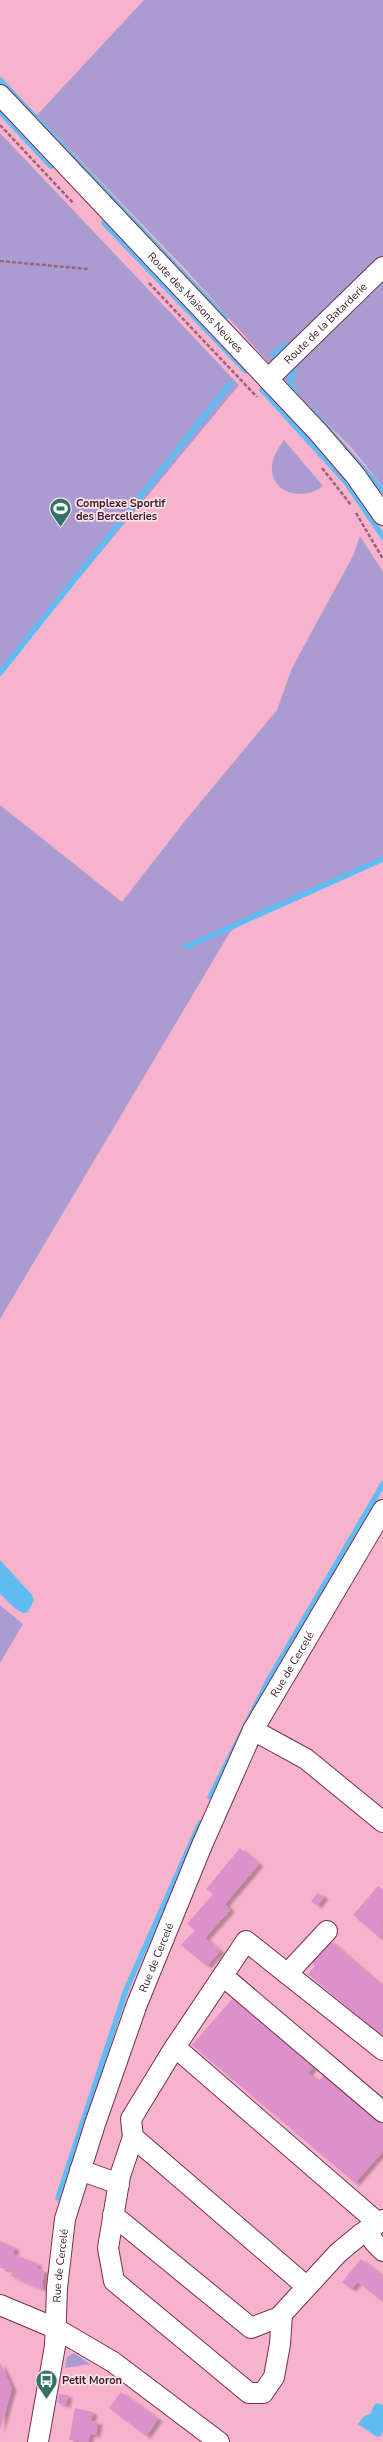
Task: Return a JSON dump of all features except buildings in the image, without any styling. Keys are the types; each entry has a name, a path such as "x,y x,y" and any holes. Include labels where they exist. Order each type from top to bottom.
{"street":[{"name":"Route des Maisons Neuves","path":"0,95 268,379 355,475 383,515"},
{"name":"Route de la Batarderie","path":"268,379 383,267"},
{"name":"Rue de Cercelé","path":"38,2442 55,2346 55,2328 65,2219 80,2170 137,2004 162,1940 253,1730 383,1510"},
{"path":"253,1730 306,1759 383,1822"},
{"path":"287,1974 327,1931"},
{"path":"282,2316 274,2378 263,2393 249,2393 114,2281 108,2248 119,2184 133,2137 131,2119 175,2047 246,1941 383,2050"},
{"path":"223,1976 383,2112"},
{"path":"175,2047 376,2224"},
{"path":"133,2137 306,2286"},
{"path":"80,2170 119,2184"},
{"path":"114,2215 251,2328 282,2316 306,2286 338,2253 376,2224"},
{"path":"376,2224 374,2242 383,2251"},
{"path":"0,2305 55,2328 113,2362 219,2442"}],"path":[{"path":"0,125 79,208"},
{"path":"0,261 88,269"},
{"path":"148,281 262,403"},
{"path":"320,466 354,510 383,559"}],"shaded area":[{"path":"144,0 383,0 383,487 351,447 297,395 188,272 37,115"},
{"name":"Complexe Sportif des Bercelleries","path":"0,133 239,385 0,674"},
{"path":"284,440 323,486 316,491 298,494 283,489 277,483 273,476 273,459"},
{"path":"360,536 383,572 383,859 247,919 230,932 0,1319 0,805 122,902 184,822 277,710 292,668 353,556"},
{"path":"0,1605 23,1624 0,1663"},
{"path":"74,2353 90,2364 65,2368 67,2357"}],"water":[{"path":"0,1560 32,1595 34,1600 28,1612 24,1613 17,1610 0,1594"},
{"path":"378,2403 383,2405 383,2431 381,2436 377,2437 358,2424 364,2416 370,2414 375,2404"}],"waterway":[{"path":"0,80 225,318"},
{"path":"0,112 51,166"},
{"path":"104,223 246,371"},
{"path":"273,354 287,345"},
{"path":"297,362 289,382 297,396"},
{"path":"0,673 230,384"},
{"path":"262,390 346,482 383,537"},
{"path":"311,410 383,491"},
{"path":"186,947 383,859"},
{"path":"210,1797 268,1681 383,1484"},
{"path":"58,2198 126,1990 200,1823"}],"place":[{"name":"Complexe Sportif des Bercelleries","path":"60,528"},
{"name":"Petit Moron","path":"46,2400"}]}
